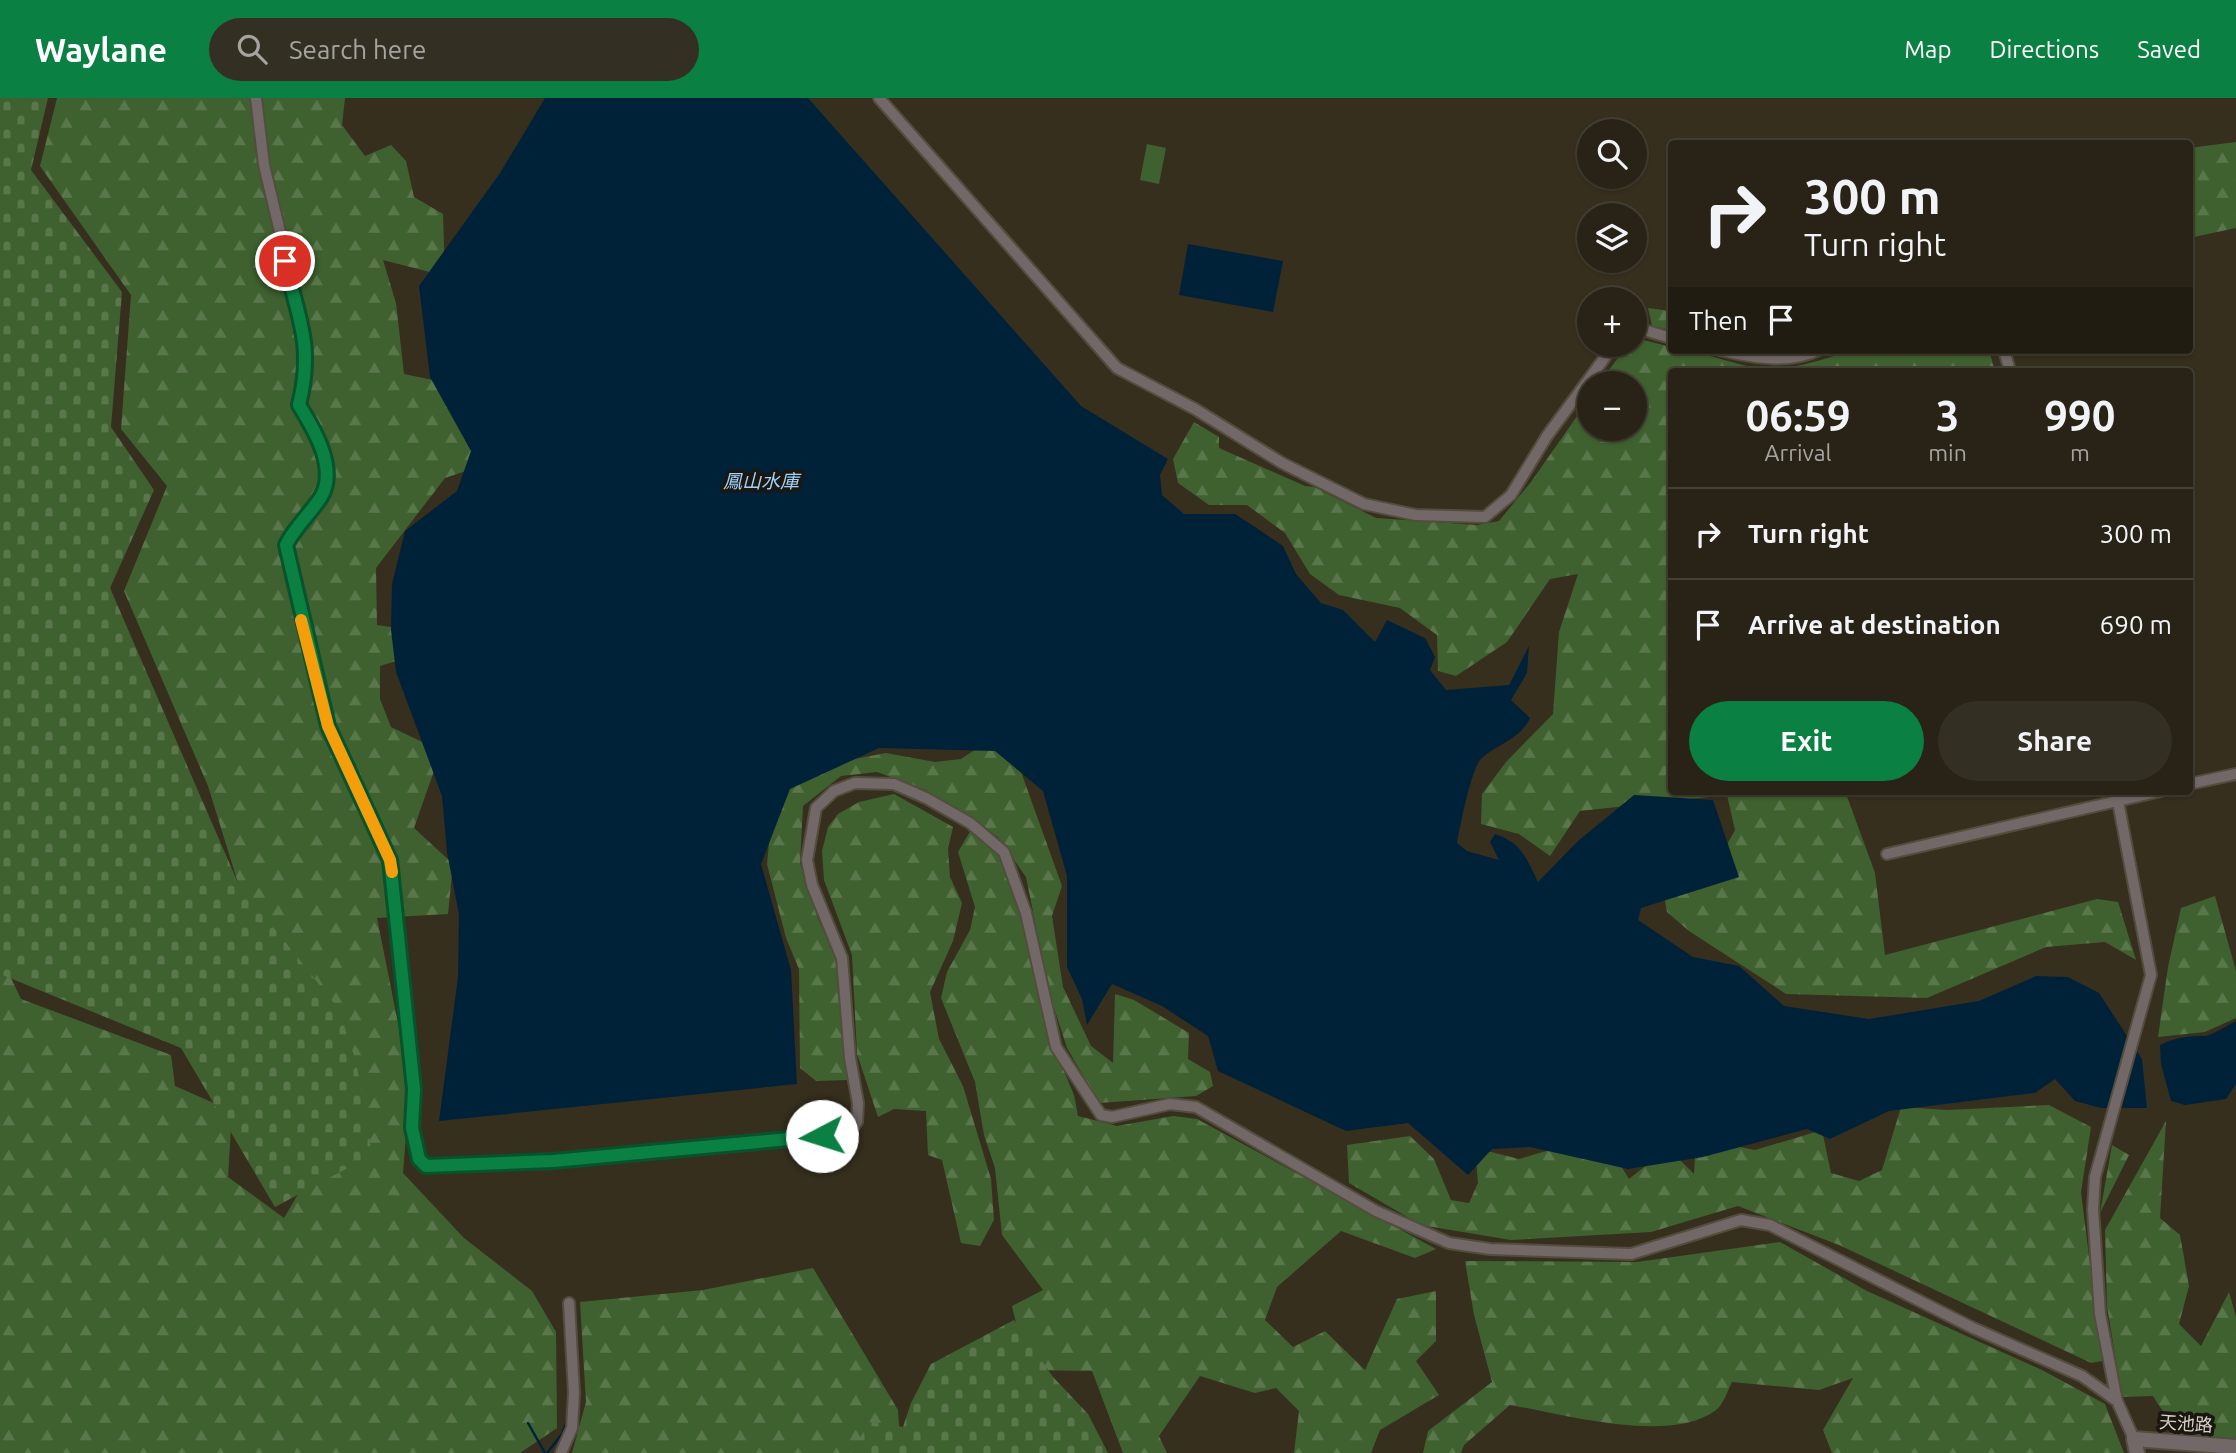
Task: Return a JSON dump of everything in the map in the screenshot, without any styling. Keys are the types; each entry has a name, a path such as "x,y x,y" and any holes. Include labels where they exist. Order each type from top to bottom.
{"street":[{"path":"256,98 264,165 304,332 307,372 299,405 315,430 326,464 327,479 322,496 296,527 286,545 328,726 390,860 414,1089 412,1128 419,1159 426,1166 553,1161 849,1133 857,1122 858,1103 850,1058 842,958 812,885 807,860 809,839 816,808 834,791 855,783 894,784 960,817 1004,852 1026,913 1056,1047 1101,1115 1112,1116 1170,1104 1196,1107 1376,1211 1449,1243 1490,1249 1630,1254 1741,1220 1770,1225 1973,1328 2082,1376 2117,1401"},
{"path":"879,98 1117,368 1195,410 1282,463 1364,504 1416,515 1485,517 1511,495 1547,436 1605,357"},
{"path":"1647,331 1668,337"},
{"path":"1737,354 1760,359 1804,357 1810,354"},
{"path":"2193,783 2236,774"},
{"path":"1887,854 2117,796 2147,941 2151,975 2095,1177 2093,1209 2101,1314 2117,1401 2135,1446"},
{"path":"561,1453 572,1428 574,1393 569,1303"},
{"name":"天池路","path":"2135,1446 2236,1447"}],"green space":[{"path":"0,98 48,98 31,170 122,292 111,427 154,490 110,588 238,883 338,1008 356,1061 372,1155 275,1207 181,1048 0,974"},
{"path":"57,98 345,98 342,125 365,156 391,145 406,161 414,197 443,214 445,276 383,260 396,303 404,374 433,380 472,442 475,468 445,478 376,568 377,625 398,628 425,652 380,666 380,699 391,727 441,751 414,828 453,864 448,914 377,918 410,1083 403,1173 464,1238 532,1291 556,1332 557,1428 520,1453 0,1453 0,955 21,999 171,1055 175,1086 232,1111 228,1177 284,1218 341,1121 238,883 208,786 124,591 167,486 121,429 131,295 40,166"},
{"path":"2236,142 2236,228 2193,237 2193,147"},
{"path":"1147,144 1166,148 1159,184 1140,180"},
{"path":"1648,308 1668,311 1668,329 1652,326"},
{"path":"1647,341 1668,346 1668,354 1700,354 1762,368 1668,368 1668,795 1727,795 1580,811 1550,856 1519,834 1481,824 1482,794 1506,762 1553,714 1559,632 1578,574 1550,579 1507,642 1456,676 1438,671 1437,635 1400,608 1339,595 1310,574 1285,533 1247,505 1209,505 1178,483 1173,459 1194,422 1219,437 1219,448 1305,486 1314,487 1376,518 1477,525 1499,521 1531,482 1577,416 1577,441 1647,441 1647,371 1609,371 1618,357 1647,357"},
{"path":"1838,354 1990,354 1994,368 1787,368"},
{"path":"990,740 1016,758 1062,886 1052,916 1063,987 1091,1046 1113,1063 1115,994 1134,1000 1189,1033 1188,1059 1210,1072 1213,1086 1196,1096 1099,1103 1067,1048 1050,995 1026,877 998,837 926,790 877,772 841,776 803,806 800,863 818,919 835,955 847,1080 816,1081 800,1068 799,969 786,938 767,864 773,802 818,766 886,753 935,762 961,759"},
{"path":"894,794 953,827 948,849 950,877 962,903 953,941 930,992 939,1039 963,1086 991,1179 994,1220 980,1246 961,1243 942,1160 928,1155 926,1111 894,1109 878,1117 857,1054 852,955 824,880 822,851 828,827 838,814 859,802"},
{"path":"1727,795 1846,795 1875,873 1885,955 2097,899 2118,902 2136,960 2105,942 2046,947 1927,998 1786,994 1689,931 1667,912 1662,885 1712,872 1735,830"},
{"path":"971,830 999,855 1017,903 1048,1033 1074,1095 1078,1116 1117,1126 1173,1116 1197,1119 1436,1249 1415,1258 1341,1231 1277,1287 1265,1320 1293,1347 1325,1331 1365,1370 1397,1299 1436,1291 1436,1341 1416,1361 1439,1395 1380,1430 1371,1453 1294,1453 1299,1411 1276,1388 1255,1393 1200,1376 1159,1436 1167,1453 1123,1453 1092,1371 1027,1370 1012,1306 1043,1290 1002,1235 995,1168 984,1135 975,1082 941,998 947,972 970,930 975,907 958,852"},
{"path":"2215,896 2236,971 2236,1018 2205,1032 2158,1037 2168,967 2181,908"},
{"path":"2049,1105 2091,1127 2081,1192 2102,1361 2091,1363 1839,1245 1738,1206 1651,1232 1511,1240 1421,1225 1349,1183 1347,1145 1410,1136 1434,1159 1451,1200 1469,1203 1478,1183 1475,1148 1519,1159 1602,1135 1629,1179 1668,1148 1694,1174 1696,1138 1755,1150 1822,1130 1831,1173 1859,1181 1882,1170 1901,1107 1948,1110"},
{"path":"2166,1121 2160,1218 2180,1235 2189,1286 2179,1324 2201,1346 2229,1292 2236,1317 2236,1439 2186,1433 2170,1421 2153,1396 2122,1397 2107,1306 2105,1230"},
{"path":"2112,1145 2129,1155 2100,1213"},
{"path":"1780,1242 1867,1291 2042,1370 2105,1404 2124,1453 1832,1453 1823,1430 1853,1378 1819,1390 1732,1382 1719,1408 1696,1420 1672,1425 1616,1424 1510,1405 1464,1445 1461,1453 1423,1453 1428,1431 1492,1382 1474,1315 1465,1261 1637,1262"},
{"path":"813,1268 898,1410 901,1453 572,1453 586,1402 580,1302 703,1290"},
{"path":"1014,1320 1053,1377 1088,1414 1108,1453 850,1453 870,1422 903,1427 911,1403 931,1364"}],"water":[{"name":"鳳山水庫","path":"545,98 808,98 1081,406 1168,459 1160,475 1162,495 1184,514 1235,514 1255,527 1283,546 1296,574 1321,603 1343,610 1375,642 1387,620 1425,638 1435,657 1430,670 1446,690 1509,685 1529,646 1527,673 1511,700 1530,718 1521,731 1481,759 1477,765 1466,799 1457,843 1467,851 1499,860 1490,842 1495,834 1504,837 1522,852 1538,882 1578,841 1634,795 1713,800 1739,877 1641,908 1638,920 1693,957 1739,966 1784,1006 1869,1019 1979,1001 2036,976 2068,977 2099,993 2142,1059 2147,1108 2101,1108 2075,1101 2055,1079 2035,1093 1889,1111 1830,1139 1807,1129 1703,1157 1628,1169 1530,1147 1492,1149 1468,1175 1408,1123 1346,1131 1218,1071 1208,1036 1162,1006 1112,984 1087,1025 1082,999 1067,967 1067,876 1043,791 995,751 879,748 790,789 761,864 791,970 797,1084 439,1121 458,977 459,915 447,852 442,796 396,672 391,630 392,584 405,531 457,491 471,451 430,377 419,286 500,173"},
{"path":"1188,244 1283,261 1273,312 1179,295"},
{"path":"2236,1021 2236,1084 2226,1099 2185,1105 2171,1101 2161,1064 2160,1045 2171,1040 2209,1035"}],"waterway":[{"path":"564,1309 569,1397"},
{"path":"547,1453 562,1434 568,1418"},
{"path":"528,1423 545,1453"}],"slow traffic":[{"path":"301,620 328,726 390,860 392,872"}],"route":[{"path":"285,261 299,303 304,332 307,372 299,405 315,430 326,464 327,479 322,496 296,527 286,545 294,590 328,726 390,860 414,1089 412,1128 419,1159 426,1166 553,1161 822,1136"}]}
